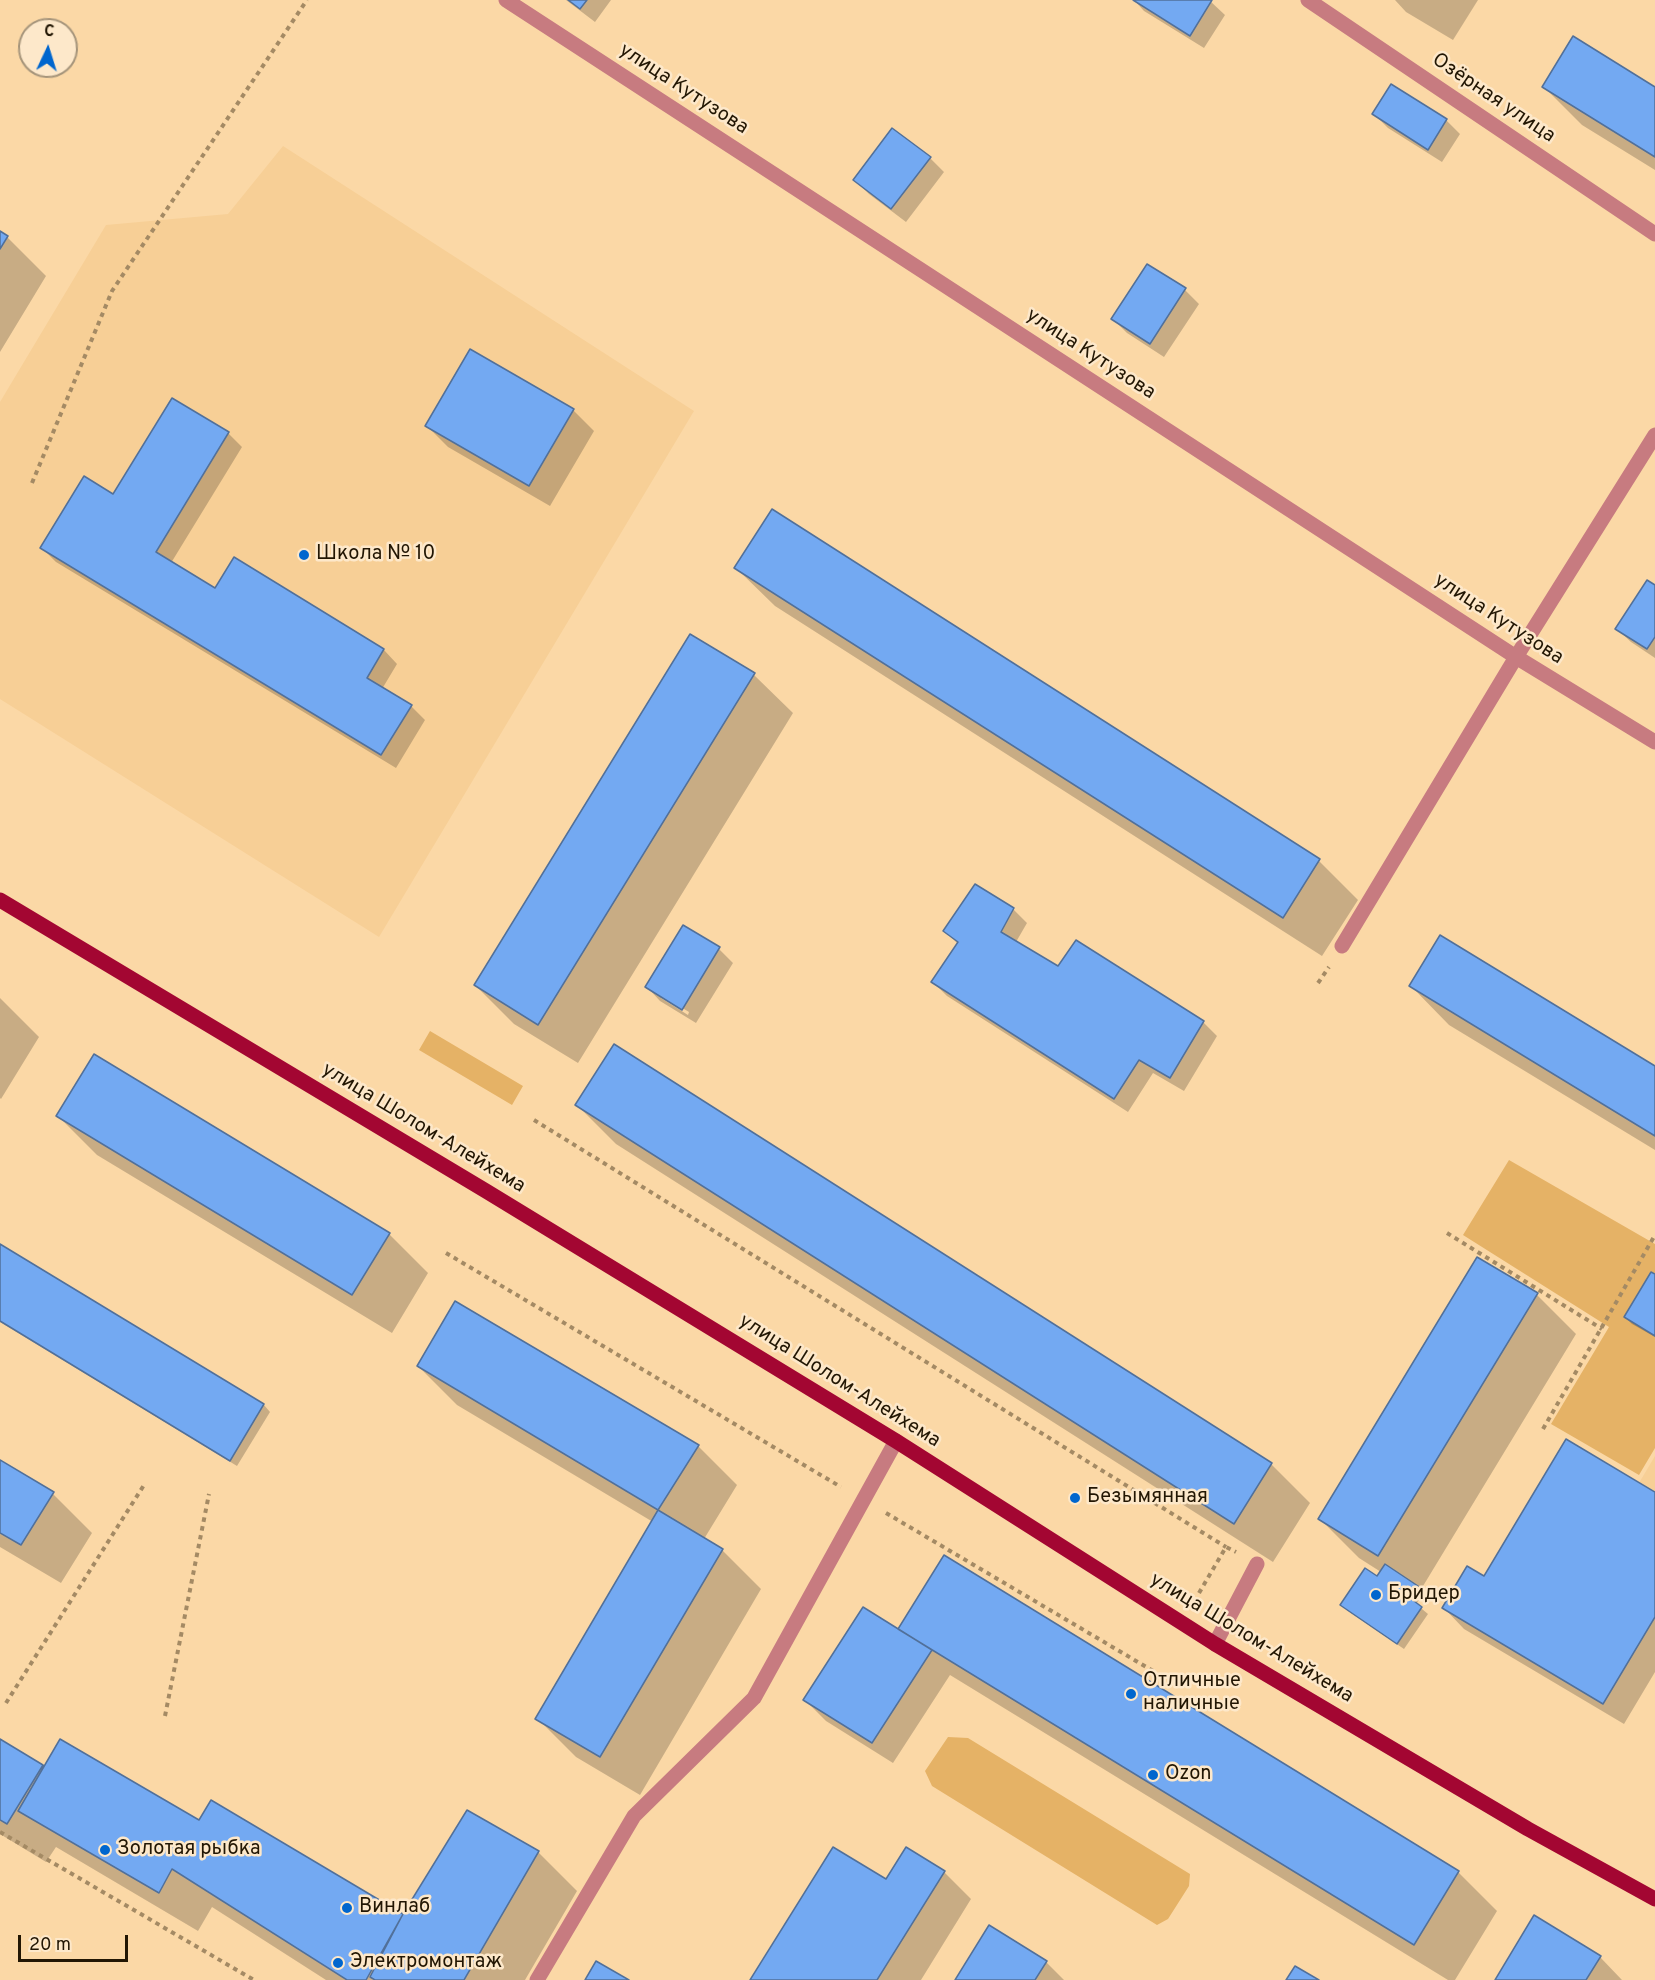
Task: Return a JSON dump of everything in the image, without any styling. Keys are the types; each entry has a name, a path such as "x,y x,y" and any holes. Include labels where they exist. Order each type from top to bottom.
{"main road":[{"name":"улица Шолом-Алейхема","path":"0,900 486,1191 896,1441 1215,1644 1528,1829 1655,1899"}],"street":[{"name":"улица Кутузова","path":"506,0 1516,657 1655,742"},
{"name":"Озёрная улица","path":"1308,0 1655,234"},
{"path":"1342,946 1516,657 1655,435"},
{"path":"537,1980 634,1816 754,1698 896,1441"},
{"path":"1215,1644 1257,1564"}],"path":[{"path":"32,483 112,291 307,0"},
{"path":"534,1120 1226,1547"},
{"path":"1447,1233 1602,1329"},
{"path":"1543,1429 1655,1235"},
{"path":"446,1253 1153,1671"},
{"path":"6,1703 144,1485"},
{"path":"165,1716 209,1494"},
{"path":"0,1832 254,1980"}],"shaded area":[{"name":"Школа № 10","path":"283,146 694,411 379,937 0,699 0,402 106,225 228,214"},
{"path":"430,1031 523,1086 512,1105 419,1050"},
{"path":"1509,1160 1655,1244 1655,1448 1639,1475 1551,1424 1609,1327 1463,1235"},
{"path":"1655,1456 1655,1492 1639,1483"},
{"path":"948,1737 968,1738 1190,1874 1189,1886 1168,1919 1157,1925 932,1786 925,1771"}],"building":[{"path":"568,0 587,0 580,9"},
{"path":"1133,0 1212,0 1190,36"},
{"path":"1573,36 1655,87 1655,157 1542,87"},
{"path":"1391,84 1447,119 1428,150 1372,114"},
{"path":"892,128 931,157 891,209 853,180"},
{"path":"0,231 8,236 0,249"},
{"path":"1147,264 1186,288 1150,344 1111,319"},
{"path":"470,349 574,409 529,486 425,426"},
{"path":"172,398 229,432 156,552 215,588 234,557 384,649 367,678 412,705 381,755 40,548 84,476 113,494"},
{"path":"772,509 1320,859 1283,918 734,568"},
{"path":"1647,580 1655,585 1655,637 1647,649 1615,629"},
{"path":"690,634 755,673 538,1025 474,985"},
{"path":"975,884 1014,908 1001,932 1058,966 1076,940 1204,1021 1170,1078 1139,1060 1114,1099 931,982 958,942 943,931"},
{"path":"683,925 720,947 682,1010 645,987"},
{"path":"1440,935 1655,1066 1655,1136 1409,986"},
{"path":"614,1044 1272,1463 1234,1524 575,1105"},
{"path":"94,1054 390,1233 352,1295 56,1116"},
{"path":"0,1244 264,1404 230,1461 0,1321"},
{"path":"1477,1257 1538,1293 1378,1556 1318,1519"},
{"path":"1651,1272 1655,1274 1655,1336 1624,1317"},
{"path":"455,1301 699,1445 658,1510 417,1366"},
{"path":"1566,1439 1655,1492 1655,1617 1603,1704 1442,1608 1467,1566 1484,1576"},
{"path":"0,1460 54,1492 21,1545 0,1533"},
{"path":"658,1510 723,1549 600,1757 535,1719"},
{"path":"944,1555 1459,1871 1414,1945 898,1629"},
{"path":"1385,1564 1418,1586 1410,1598 1422,1607 1397,1644 1340,1605 1365,1568 1377,1576"},
{"path":"863,1607 932,1650 872,1743 803,1700"},
{"path":"0,1739 43,1765 7,1824 0,1820"},
{"path":"60,1739 199,1820 211,1800 403,1914 366,1980 347,1980 172,1869 159,1893 18,1811"},
{"path":"467,1810 539,1851 464,1980 375,1980 370,1977 403,1914"},
{"path":"833,1847 886,1879 906,1847 945,1871 877,1980 750,1980"},
{"path":"1534,1915 1601,1956 1586,1980 1495,1980"},
{"path":"989,1925 1047,1961 1035,1980 955,1980"},
{"path":"596,1961 629,1980 585,1980"},
{"path":"1295,1966 1319,1980 1286,1980"}],"place":[{"name":"Школа № 10","path":"304,555"},
{"name":"Безымянная","path":"1075,1498"},
{"name":"Бридер","path":"1376,1595"},
{"name":"Отличные наличные","path":"1131,1694"},
{"name":"Ozon","path":"1153,1775"},
{"name":"Золотая рыбка","path":"105,1850"},
{"name":"Винлаб","path":"347,1908"},
{"name":"Электромонтаж","path":"338,1963"}]}
